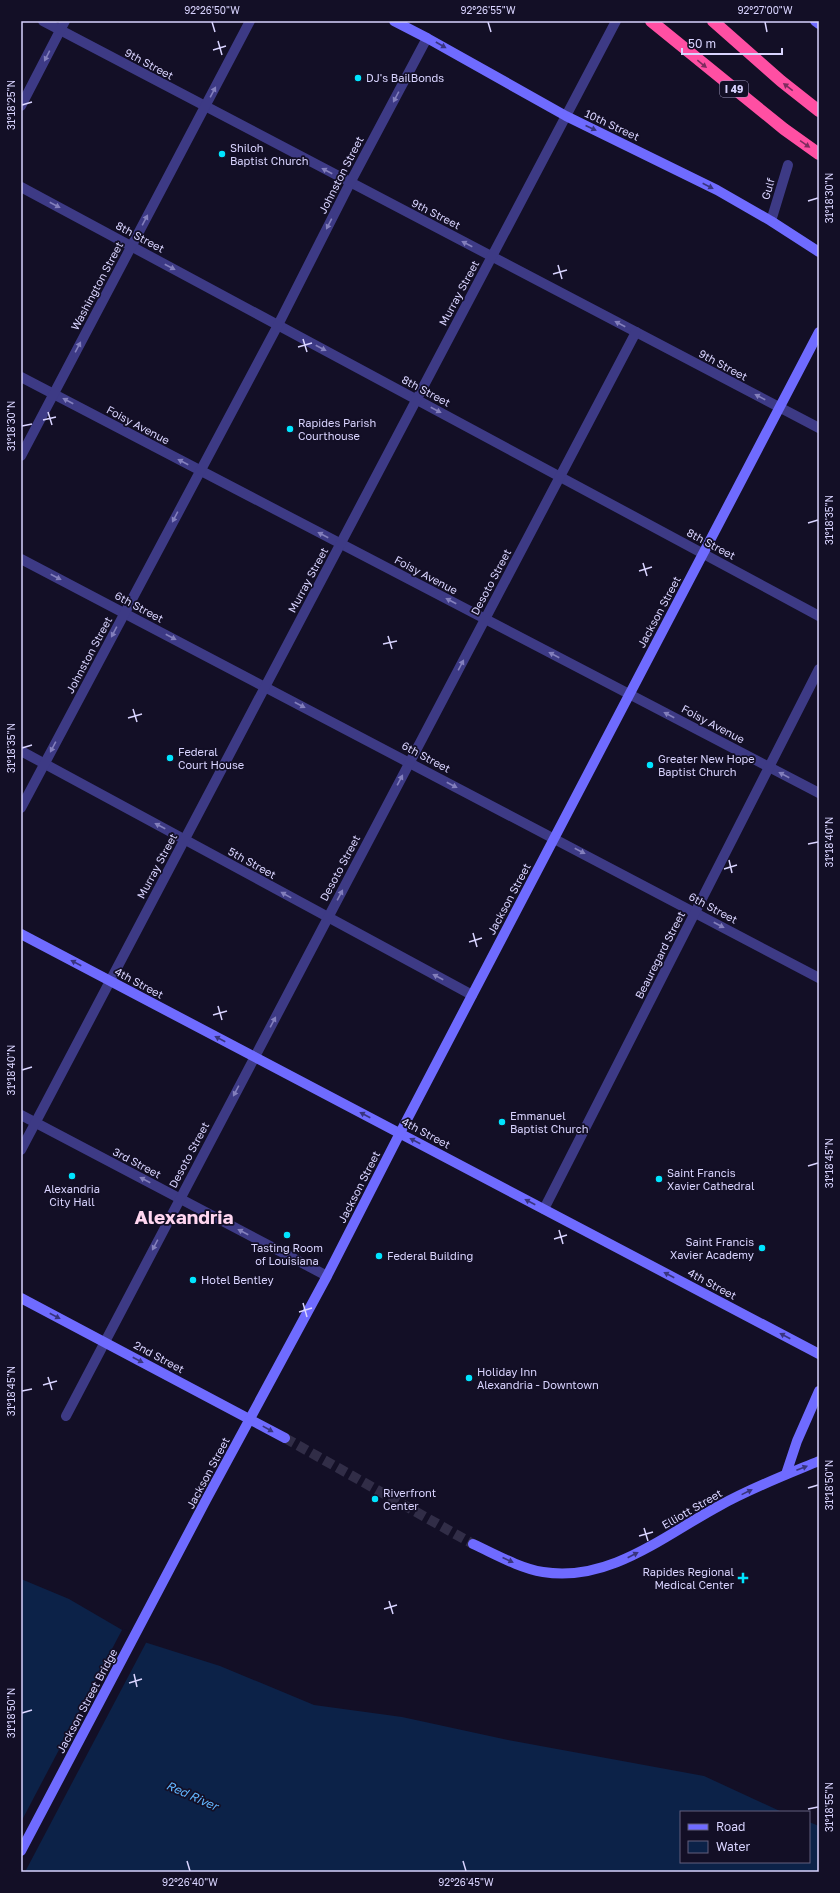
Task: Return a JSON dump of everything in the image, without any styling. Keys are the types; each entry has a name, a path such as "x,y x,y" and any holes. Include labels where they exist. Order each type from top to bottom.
{"highway":[{"name":"I 49","path":"651,21 777,124 819,154"},
{"path":"713,21 819,111"},
{"path":"718,21 743,48"}],"main road":[{"name":"10th Street","path":"394,21 566,116 711,187 771,221 819,252"},
{"path":"815,21 819,24"},
{"name":"Jackson Street","path":"175,1562 206,1500 327,1276 400,1133 819,332"},
{"name":"4th Street","path":"21,934 819,1354"},
{"name":"2nd Street","path":"21,1298 285,1438"},
{"path":"786,1474 797,1441 819,1391"},
{"name":"Elliott Street","path":"473,1544 515,1564 543,1572 565,1574 587,1571 624,1560 653,1545 719,1506 786,1474 819,1461"},
{"name":"Jackson Street Bridge","path":"21,1852 175,1562"}],"street":[{"name":"9th Street","path":"43,21 62,26 205,106 819,428"},
{"name":"Washington Street","path":"21,456 250,21"},
{"name":"Murray Street","path":"21,1150 616,21"},
{"path":"21,106 62,26"},
{"name":"Johnston Street","path":"21,808 278,326 350,183 427,38"},
{"name":"Gulf","path":"771,221 788,165"},
{"name":"8th Street","path":"21,187 819,616"},
{"name":"Desoto Street","path":"66,1416 636,332"},
{"name":"Foisy Avenue","path":"21,377 819,793"},
{"name":"6th Street","path":"21,558 819,978"},
{"name":"Beauregard Street","path":"544,1209 819,669"},
{"name":"5th Street","path":"21,751 472,995"},
{"name":"3rd Street","path":"21,1115 327,1276"}],"water":[{"name":"Red River","path":"21,1579 69,1599 141,1641 220,1666 314,1705 402,1717 508,1740 704,1776 780,1811 680,1811 680,1863 810,1863 810,1822 819,1826 819,1872 21,1872"}],"pier":[{"path":"123,1628 147,1641 25,1872 21,1872 21,1822"}],"tunnel":[{"path":"285,1438 473,1544"}],"place":[{"name":"DJ's BailBonds","path":"358,78"},
{"name":"Shiloh Baptist Church","path":"222,154"},
{"name":"Rapides Parish Courthouse","path":"290,429"},
{"name":"Federal Court House","path":"170,758"},
{"name":"Greater New Hope Baptist Church","path":"650,765"},
{"name":"Emmanuel Baptist Church","path":"502,1122"},
{"name":"Alexandria City Hall","path":"72,1176"},
{"name":"Saint Francis Xavier Cathedral","path":"659,1179"},
{"name":"Tasting Room of Louisiana","path":"287,1235"},
{"name":"Saint Francis Xavier Academy","path":"762,1248"},
{"name":"Federal Building","path":"379,1256"},
{"name":"Hotel Bentley","path":"193,1280"},
{"name":"Holiday Inn Alexandria - Downtown","path":"469,1378"},
{"name":"Riverfront Center","path":"375,1499"},
{"name":"Rapides Regional Medical Center","path":"743,1578"}],"district":[{"name":"Alexandria","path":"184,1217"}]}
